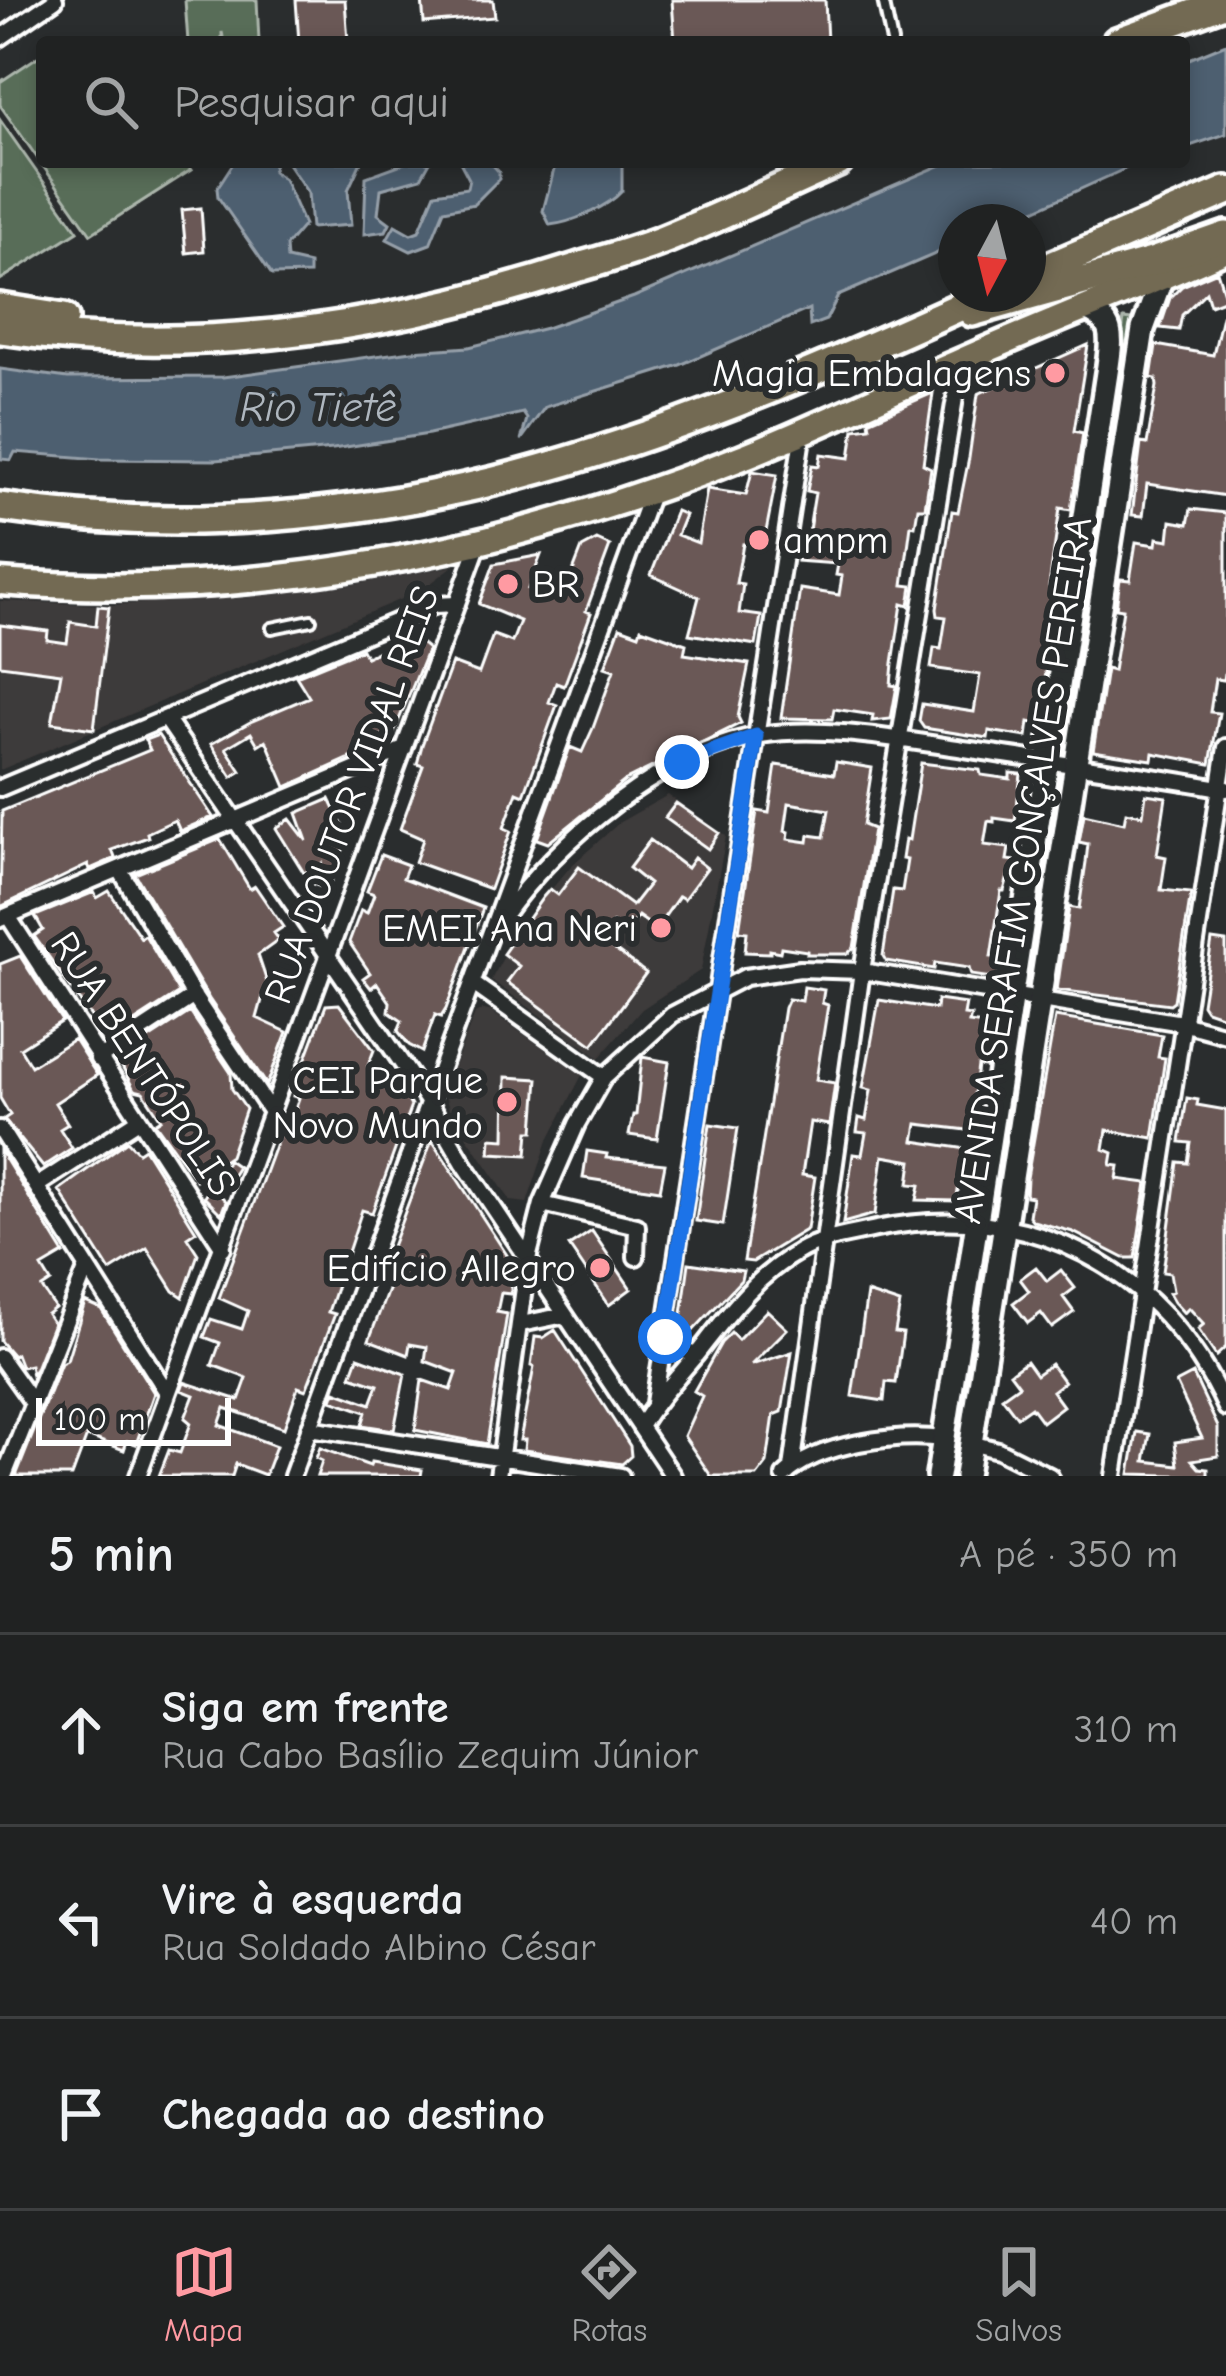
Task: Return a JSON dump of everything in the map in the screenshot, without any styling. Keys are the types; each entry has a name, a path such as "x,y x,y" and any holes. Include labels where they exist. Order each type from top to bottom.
{"highway":[{"path":"1133,36 1226,2"},
{"path":"0,329 186,339 304,332 490,296 659,242 825,168"},
{"path":"1046,268 1226,191"},
{"path":"944,314 988,310 1226,236"},
{"path":"0,582 159,587 266,580 343,572 479,543 652,491 1226,249"},
{"path":"0,308 72,319 125,338"},
{"path":"0,507 138,521 261,516 382,503 538,470 664,430 948,312"},
{"path":"0,522 34,512"}],"main road":[{"name":"AVENIDA SERAFIM GONÇALVES PEREIRA","path":"966,1476 1143,328 1162,278"},
{"name":"AVENIDA SERAFIM GONÇALVES PEREIRA","path":"938,1476 1112,337 1105,319 1084,309"}],"street":[{"path":"0,38 56,0"},
{"path":"788,1472 826,1240 862,971 961,361"},
{"path":"654,1403 803,431"},
{"path":"292,1476 652,491"},
{"name":"RUA DOUTOR VIDAL REIS","path":"138,1476 479,543"},
{"path":"0,788 435,605 457,604"},
{"path":"166,718 427,1100 673,1476"},
{"path":"493,931 537,871 629,796 682,762 756,736 818,734 900,740 1223,788"},
{"path":"1114,1476 1226,747"},
{"path":"4,918 404,749"},
{"path":"120,870 194,997 272,1112"},
{"name":"RUA BENTÓPOLIS","path":"4,918 223,1248"},
{"path":"499,1468 528,1259 542,1204 577,1124 604,1077 672,1015 745,977 800,969 862,971 1182,1023 1226,1035"},
{"path":"472,983 604,1077"},
{"path":"98,1059 194,997"},
{"path":"38,1185 137,1121"},
{"path":"0,1130 168,1394"},
{"path":"542,1204 637,1226 636,1257"},
{"path":"640,1427 729,1310 796,1252 826,1240 915,1221 1004,1227 1057,1241 1109,1267 1182,1331 1208,1369 1226,1408"},
{"path":"4,1476 87,1267"},
{"path":"521,1324 565,1315"},
{"path":"665,1337 696,1354"},
{"path":"0,1357 32,1402"},
{"path":"309,1428 499,1468 621,1476"},
{"path":"788,1472 839,1449 895,1437 943,1439"},
{"path":"970,1443 998,1450 1050,1476"}],"lane":[{"path":"883,0 891,36"},
{"path":"272,628 311,620"}],"shaded area":[{"path":"453,566 422,590 0,770 0,601 108,605 244,598"},
{"path":"668,795 726,836 701,970 642,1009 599,1058 491,980 521,925 571,866 620,822"},
{"name":"CEI Parque Novo Mundo","path":"482,1010 582,1075 547,1143 527,1203 511,1201 450,1112 444,1092 475,1014"}],"green space":[{"path":"185,0 257,0 259,36 223,36 222,32 222,36 188,36"},
{"path":"36,58 36,156 0,105 0,82"},
{"path":"0,120 78,231 0,280"},
{"path":"44,168 191,170 91,234"},
{"path":"1124,319 1132,320 1068,748 1061,747"},
{"path":"983,1244 990,1245 957,1476 949,1476"}],"water":[{"path":"1226,44 1226,134 1190,146 1190,59"},
{"path":"230,168 273,168 284,179 304,225 286,246 287,259 309,264 309,274 272,275 218,197 217,188"},
{"path":"291,168 358,168 348,190 351,225 311,228 308,193"},
{"path":"391,168 427,168 421,178 381,189 378,214 390,223 386,231 364,234 366,177"},
{"path":"463,168 499,172 499,179 474,204 444,210 430,244 411,251 387,239 395,225 411,234 419,231 435,193 467,188 469,179"},
{"path":"554,168 622,168 622,191 608,203 550,225 543,211"},
{"name":"Rio Tietê","path":"934,168 1127,168 1046,205 938,204 938,253 838,296 826,320 810,326 809,309 680,365 545,407 521,440 527,419 523,413 333,449 216,460 100,459 15,452 11,460 1,459 0,369 68,378 223,377 469,347 546,328 634,297"}],"building":[{"path":"296,0 345,0 348,36 299,36"},
{"path":"422,0 493,0 495,17 424,23"},
{"path":"672,0 825,0 827,36 675,36"},
{"path":"201,208 204,251 186,253 182,210"},
{"path":"1217,271 1226,299 1210,305 1206,292 1182,315 1179,330 1160,328 1170,298 1182,286"},
{"path":"1222,316 1226,317 1226,496 1147,484 1143,516 1132,515 1141,443 1147,444 1157,386 1151,378 1156,345 1213,355"},
{"path":"1088,345 1074,431 1083,433 1071,510 1060,508 1049,586 1059,588 1038,724 1029,722 1027,737 989,731 988,738 924,728 919,721 922,704 974,712 980,675 931,668 934,648 941,649 946,617 938,616 937,609 952,511 958,512 978,394"},
{"path":"933,393 923,464 931,468 925,508 918,508 915,526 911,525 903,585 912,586 909,606 902,604 891,719 872,721 873,715 834,709 832,719 781,718 800,589 839,595 842,576 836,575 838,564 797,561 799,549 806,550 815,493 807,491 812,465 819,466 821,454 850,458 854,429 870,427 869,421"},
{"path":"752,471 777,475 763,547 743,544 736,583 743,584 739,613 761,616 756,645 689,634 699,597 651,575 676,511 685,515 677,535 698,543 707,489 746,495"},
{"path":"1191,509 1226,513 1226,667 1224,680 1215,679 1210,712 1219,713 1210,764 1153,753 1152,760 1093,751 1106,669 1113,671 1123,609 1116,608 1120,579 1130,580 1136,542 1156,545 1157,538 1169,540 1171,521 1188,524"},
{"path":"597,540 610,546 586,611 591,613 564,686 556,683 549,702 557,705 524,795 517,792 504,828 511,831 490,889 415,862 423,839 400,829 423,766 417,764 422,745 452,663 479,673 493,635 512,642 520,621 479,604 494,564 541,555 528,589 561,602 582,548"},
{"path":"98,606 109,607 94,729 52,723 61,673 0,665 0,625 48,631 47,640 67,643 70,622 96,626"},
{"path":"620,627 639,634 641,628 686,644 684,654 749,664 738,717 741,723 626,780 548,843 537,839 570,747 582,752 593,728 614,670 605,667"},
{"path":"412,636 428,649 394,732 366,740 368,750 286,787 266,740 258,745 251,733 226,748 241,771 232,777 211,744 309,697 296,676 362,649 366,657"},
{"path":"158,735 213,817 180,831 175,820 147,833 148,837 112,850 115,858 90,869 88,865 0,907 2,811 150,750 145,740"},
{"path":"836,762 872,768 863,825 873,829 854,948 847,954 807,954 781,947 780,952 745,952 747,932 739,931 757,811 769,813 776,765 834,774","holes":["789,803 829,810 824,837 809,835 808,842 788,839"]},
{"path":"921,763 1010,779 1010,773 1021,774 1015,821 988,821 984,845 1009,848 1007,860 1017,861 1015,874 1009,873 1001,891 991,957 1002,958 998,979 971,975 969,968 935,963 934,969 886,961 883,956 893,890 902,891 907,860 902,859"},
{"path":"1146,794 1166,797 1157,855 1166,857 1161,890 1191,893 1174,1001 1057,990 1069,907 1079,909 1088,844 1079,842 1084,814 1124,823 1126,812 1143,815"},
{"path":"330,799 348,837 328,889 313,884 321,864 304,873 276,828 290,819 307,841 297,813"},
{"path":"676,803 719,833 708,849 665,818"},
{"path":"220,839 250,889 255,886 283,927 274,933 279,940 258,955 267,982 257,1018 287,1032 267,1085 135,874"},
{"path":"650,840 687,868 694,858 707,868 656,929 638,916 626,932 613,923 600,939 646,973 593,1045 507,982 519,966 503,954 543,897 550,889 558,895 579,867 632,906 649,884 629,868"},
{"path":"381,855 408,865 403,878 483,908 446,1009 441,1017 435,1015 422,1052 398,1031 402,1021 389,1012 390,1002 377,983 371,988 363,978 370,973 349,942 361,910 367,913 374,894 367,891"},
{"path":"109,891 141,938 145,935 179,993 114,1035 111,1031 104,1035 34,936 43,930 35,916 94,892 97,898"},
{"path":"1212,940 1226,942 1226,1017 1202,1004"},
{"path":"20,956 62,1021 20,1048 31,1066 74,1039 97,1075 55,1103 68,1124 60,1129 72,1148 43,1167 4,1119 10,1115 0,1098 0,964"},
{"path":"804,987 824,990 822,1003 828,1005 816,1080 835,1083 829,1125 810,1122 802,1175 815,1177 807,1229 753,1262 744,1261 784,1008 788,999 802,1001"},
{"path":"879,1000 936,1009 937,1000 966,1004 964,1015 971,1016 969,1023 984,1025 980,1052 987,1053 985,1067 978,1066 972,1109 979,1109 976,1131 917,1124 914,1141 973,1150 971,1160 964,1159 956,1201 917,1200 920,1185 909,1184 912,1161 883,1156 875,1214 843,1223 853,1154 862,1155 866,1133 857,1132 859,1118 866,1120 871,1090 863,1088"},
{"path":"339,1004 374,1050 368,1066 392,1074 411,1106 372,1213 362,1210 328,1312 335,1314 306,1390 298,1387 284,1428 225,1408 219,1425 276,1446 265,1475 236,1464 232,1476 159,1476 169,1450 180,1453 191,1423 185,1418 194,1395 181,1390 184,1382 239,1400 247,1378 212,1365 220,1343 204,1337 211,1319 242,1329 248,1311 219,1298 286,1116 292,1118 299,1098 293,1096 295,1087 326,1005"},
{"path":"190,1012 231,1073 232,1089 246,1109 230,1156 196,1180 155,1123 161,1119 143,1092 134,1090 118,1059"},
{"path":"1055,1017 1162,1035 1158,1057 1165,1058 1153,1138 1107,1130 1104,1149 1113,1153 1111,1165 1119,1166 1117,1179 1147,1183 1135,1258 1124,1258 1029,1216 1032,1197 1026,1196 1027,1178"},
{"path":"642,1057 669,1062 657,1139 629,1135 636,1115"},
{"path":"506,1077 538,1079 527,1155 490,1153 491,1138 505,1139"},
{"path":"1187,1098 1198,1100 1197,1105 1226,1110 1226,1347 1216,1356 1198,1329 1204,1324 1189,1308 1184,1313 1174,1302 1169,1293 1173,1291 1170,1273 1163,1272 1178,1162 1188,1163 1191,1143 1180,1142"},
{"path":"710,1124 738,1128 723,1225 696,1221"},
{"path":"432,1140 507,1255 511,1274 511,1294 501,1293 497,1312 507,1314 487,1444 415,1430 422,1380 451,1390 457,1373 425,1361 427,1347 410,1344 408,1355 369,1340 390,1285 379,1281"},
{"path":"127,1141 138,1152 144,1148 196,1231 187,1237 198,1254 183,1297 174,1291 147,1248 110,1271 59,1190"},
{"path":"0,1150 64,1254 42,1267 51,1282 42,1288 55,1308 47,1314 53,1323 32,1376 30,1365 21,1367 16,1354 0,1341"},
{"path":"587,1151 607,1154 606,1158 665,1164 660,1190 583,1178"},
{"path":"228,1160 238,1167 220,1195 226,1201 221,1214 204,1197"},
{"name":"Edifício Allegro","path":"592,1231 631,1289 609,1305 569,1246"},
{"path":"689,1263 743,1271 741,1280 688,1336 680,1328"},
{"path":"1036,1267 1047,1281 1061,1270 1075,1288 1063,1297 1074,1312 1052,1328 1041,1313 1028,1323 1013,1303 1029,1291 1020,1279"},
{"path":"867,1293 900,1304 895,1332 903,1333 896,1383 886,1382 884,1401 852,1396"},
{"path":"85,1302 101,1309 154,1393 136,1444 127,1441 124,1450 87,1436 72,1476 16,1476 61,1363 67,1360"},
{"path":"767,1310 787,1329 751,1365 792,1352 782,1412 774,1415 767,1463 757,1476 711,1476 684,1436 702,1396 694,1391 721,1343 731,1333 738,1340"},
{"path":"555,1330 630,1446 631,1456 622,1464 524,1450 525,1440 520,1440 535,1337"},
{"path":"358,1357 405,1374 394,1430 362,1425 366,1412 332,1400 335,1391 371,1404 378,1385 351,1376"},
{"path":"1026,1361 1036,1375 1051,1364 1064,1382 1052,1391 1063,1406 1042,1422 1031,1407 1017,1417 1002,1397 1019,1385 1010,1373"},
{"path":"1193,1374 1218,1427 1218,1456 1192,1460 1208,1469 1208,1476 1130,1474 1137,1432 1150,1434 1145,1461 1178,1465 1175,1442 1202,1438 1176,1383"},
{"path":"320,1448 370,1466 371,1462 422,1470 421,1476 317,1476"}],"place":[{"name":"Magia Embalagens","path":"1055,373"},
{"name":"ampm","path":"759,540"},
{"name":"BR","path":"508,584"},
{"name":"EMEI Ana Neri","path":"661,928"},
{"name":"CEI Parque Novo Mundo","path":"507,1102"},
{"name":"Edifício Allegro","path":"600,1268"}],"route":[{"path":"665,1337 756,736 682,762"}]}
